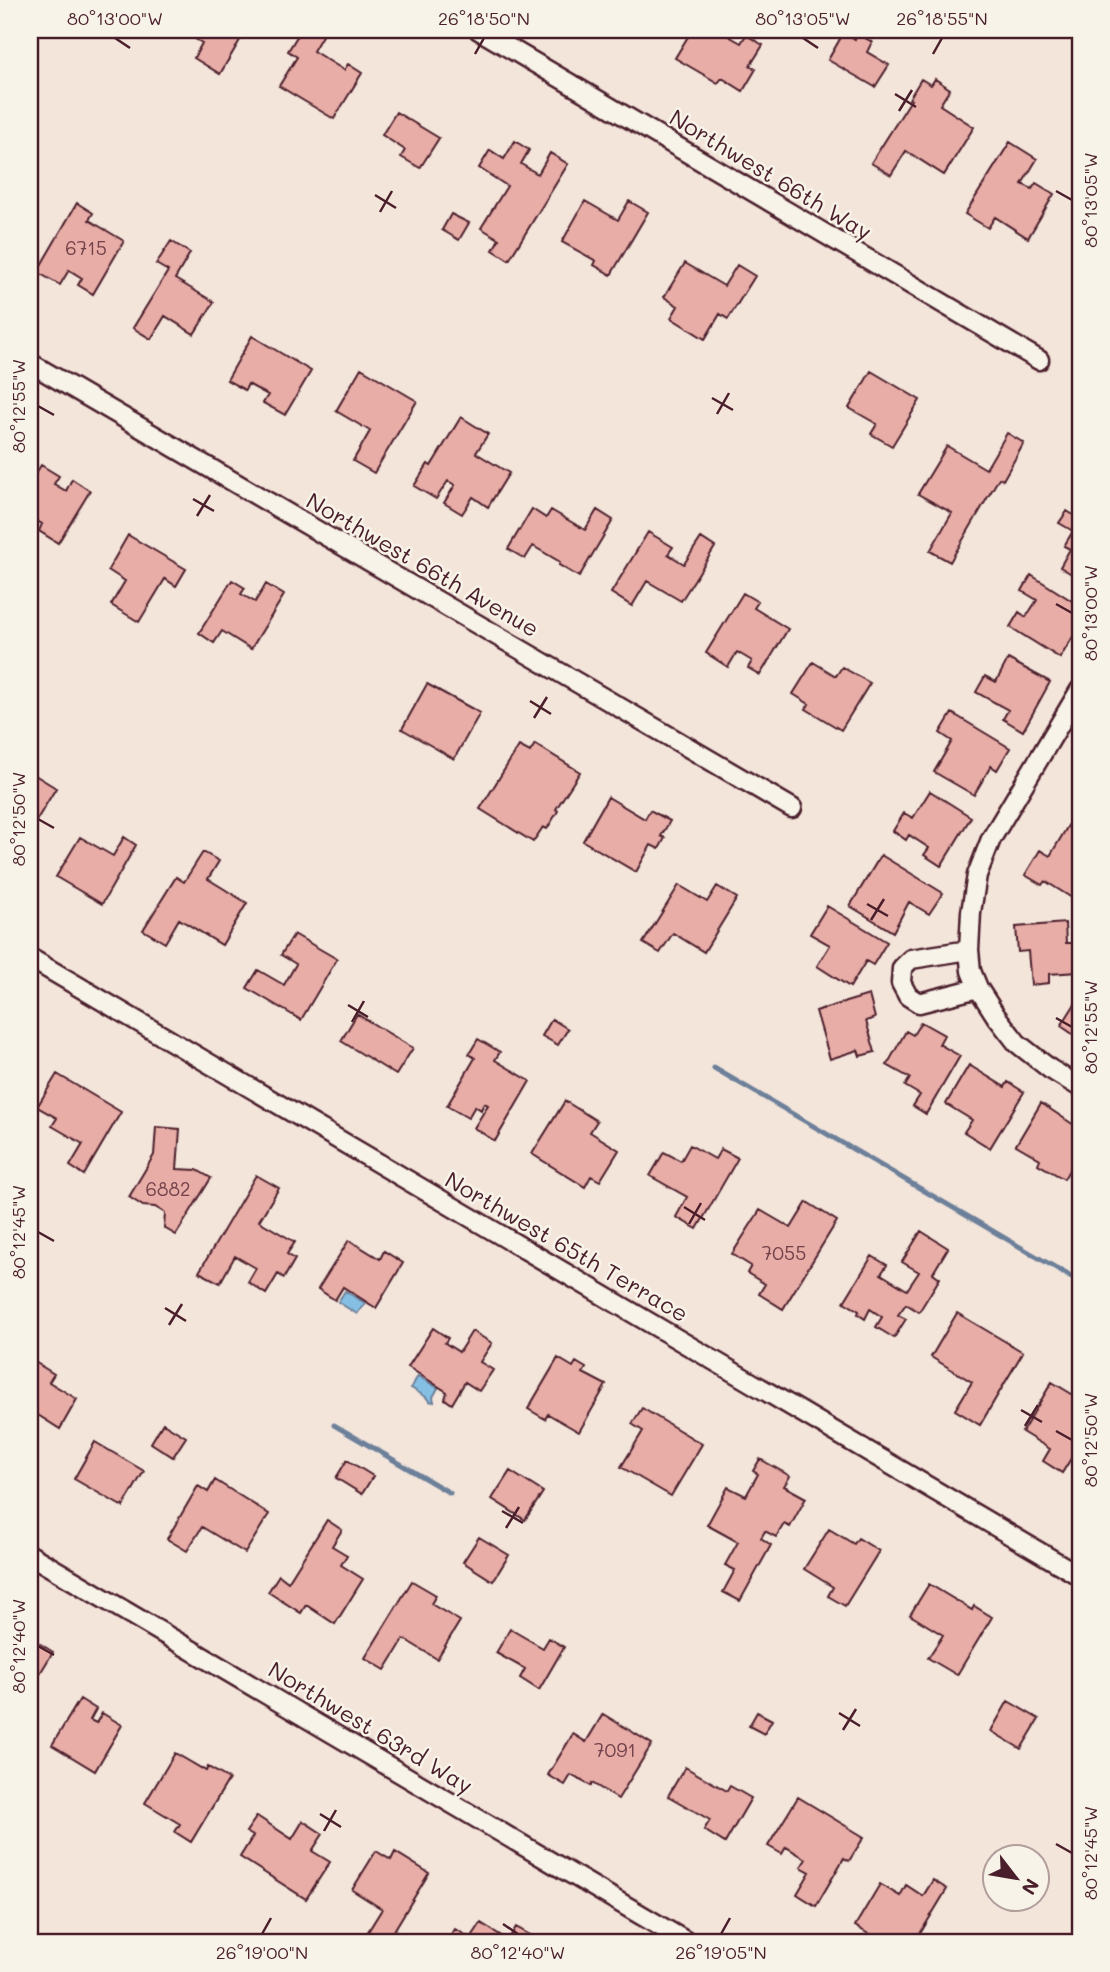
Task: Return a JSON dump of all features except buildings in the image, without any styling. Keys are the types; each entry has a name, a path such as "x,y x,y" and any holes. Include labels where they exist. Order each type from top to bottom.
{"street":[{"name":"Northwest 66th Way","path":"479,30 1039,360"},
{"name":"Northwest 66th Avenue","path":"30,363 792,808"},
{"path":"1080,691 991,839 977,875 969,950 974,979 996,1016 1017,1043 1050,1069 1080,1087"},
{"path":"969,950 911,959 902,968 901,983 908,996 919,1003 974,979"},
{"name":"Northwest 65th Terrace","path":"30,958 1080,1576"},
{"name":"Northwest 63rd Way","path":"30,1555 687,1942"}],"water":[{"path":"345,1291 365,1303 357,1314 338,1302"},
{"path":"418,1376 438,1388 433,1397 434,1402 411,1388"}],"waterway":[{"path":"714,1068 1080,1282"},
{"path":"334,1425 450,1493"}]}
